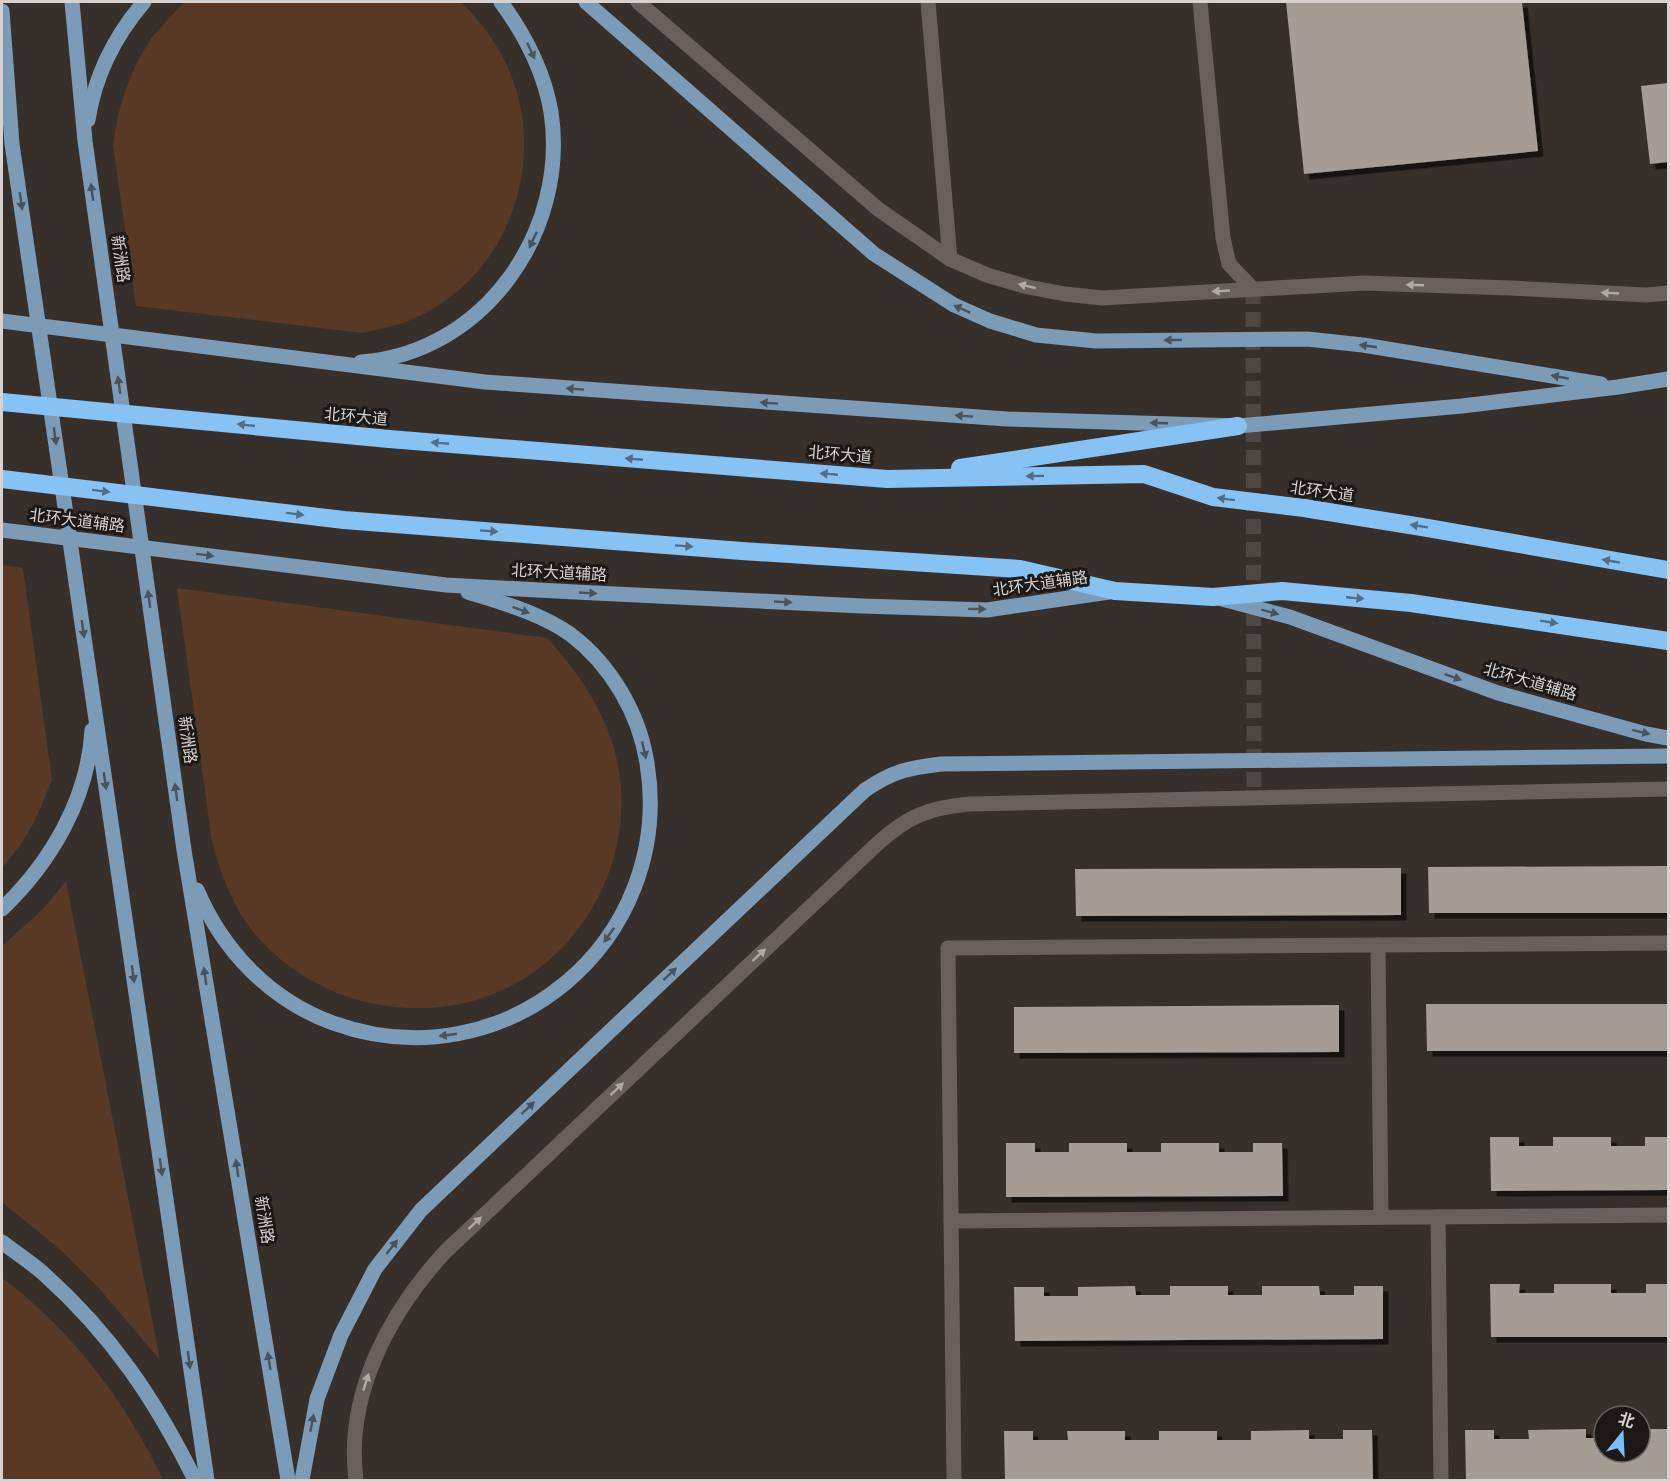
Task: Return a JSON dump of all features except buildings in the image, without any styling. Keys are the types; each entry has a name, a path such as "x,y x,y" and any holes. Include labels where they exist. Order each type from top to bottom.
{"highway":[{"name":"北环大道","path":"2,402 389,439 887,479 1144,474 1213,497 1422,526 1668,570"},
{"path":"887,479 1238,426"},
{"path":"2,479 344,520 742,551 1020,569 1115,591 1213,597 1282,591 1411,603 1668,640"}],"main road":[{"name":"新洲路","path":"72,2 85,141 184,850 288,1480"},
{"path":"85,141 90,109 111,48 128,21 144,2"},
{"path":"334,364 397,355 426,345 454,330 479,312 501,289 520,264 535,237 552,176 554,144 551,112 544,81 532,51 517,23 501,2"},
{"path":"586,2 874,254 954,305 990,321 1036,335 1096,341 1307,339 1363,345 1618,387"},
{"path":"2,11 12,144 207,1480"},
{"path":"2,104 12,144"},
{"path":"2,321 485,382 1007,419 1238,426 1462,406 1668,379"},
{"name":"北环大道辅路","path":"2,530 446,585 987,610 1115,591"},
{"path":"184,850 193,880 206,910 222,937 242,962 265,984 291,1002 320,1018 350,1029 415,1038 448,1036 480,1029 510,1018 539,1003 566,984 589,962 609,936 626,908 639,878 647,847 651,814 650,782 645,750 635,718 619,687 596,659 571,635 542,618 507,604 446,585"},
{"name":"北环大道辅路","path":"1213,597 1290,617 1498,693 1668,738"},
{"path":"2,909 21,891 43,864 61,835 75,804 92,737 93,703"},
{"path":"302,1480 317,1399 341,1335 375,1269 421,1210 865,790 882,779 907,768 941,764 1668,756"},
{"path":"2,1242 44,1273 105,1336 156,1407 195,1480"}],"street":[{"path":"638,2 878,209 950,259 987,275 1028,287 1102,298 1364,283 1668,294"},
{"path":"928,2 950,259"},
{"path":"1200,2 1223,238 1229,264 1253,290"},
{"path":"356,1480 354,1436 360,1400 370,1370 386,1336 425,1274 445,1252 877,844 896,827 919,814 942,806 969,804 1668,789"},
{"path":"954,1480 948,948 1668,943"},
{"path":"1378,945 1381,1217"},
{"path":"951,1221 1668,1215"},
{"path":"1438,1217 1441,1480"}],"shaded area":[{"path":"184,2 461,2 487,31 501,53 516,89 523,123 524,157 519,191 508,223 492,253 471,279 445,301 415,318 362,333 136,306 113,145 118,115 137,62 152,37"},
{"path":"2,565 23,568 52,780 35,821 19,847 2,868"},
{"path":"177,588 547,638 581,680 601,715 617,763 621,798 619,833 611,868 597,900 578,930 554,956 525,978 489,996 451,1006 413,1008 374,1004 337,993 302,975 271,951 239,912 218,863 212,842"},
{"path":"66,881 160,1360 97,1286 63,1252 2,1202 2,946 42,910"},
{"path":"2,1278 51,1320 95,1369 132,1423 163,1480 2,1480"}],"tunnel":[{"path":"1253,289 1254,798"}]}
